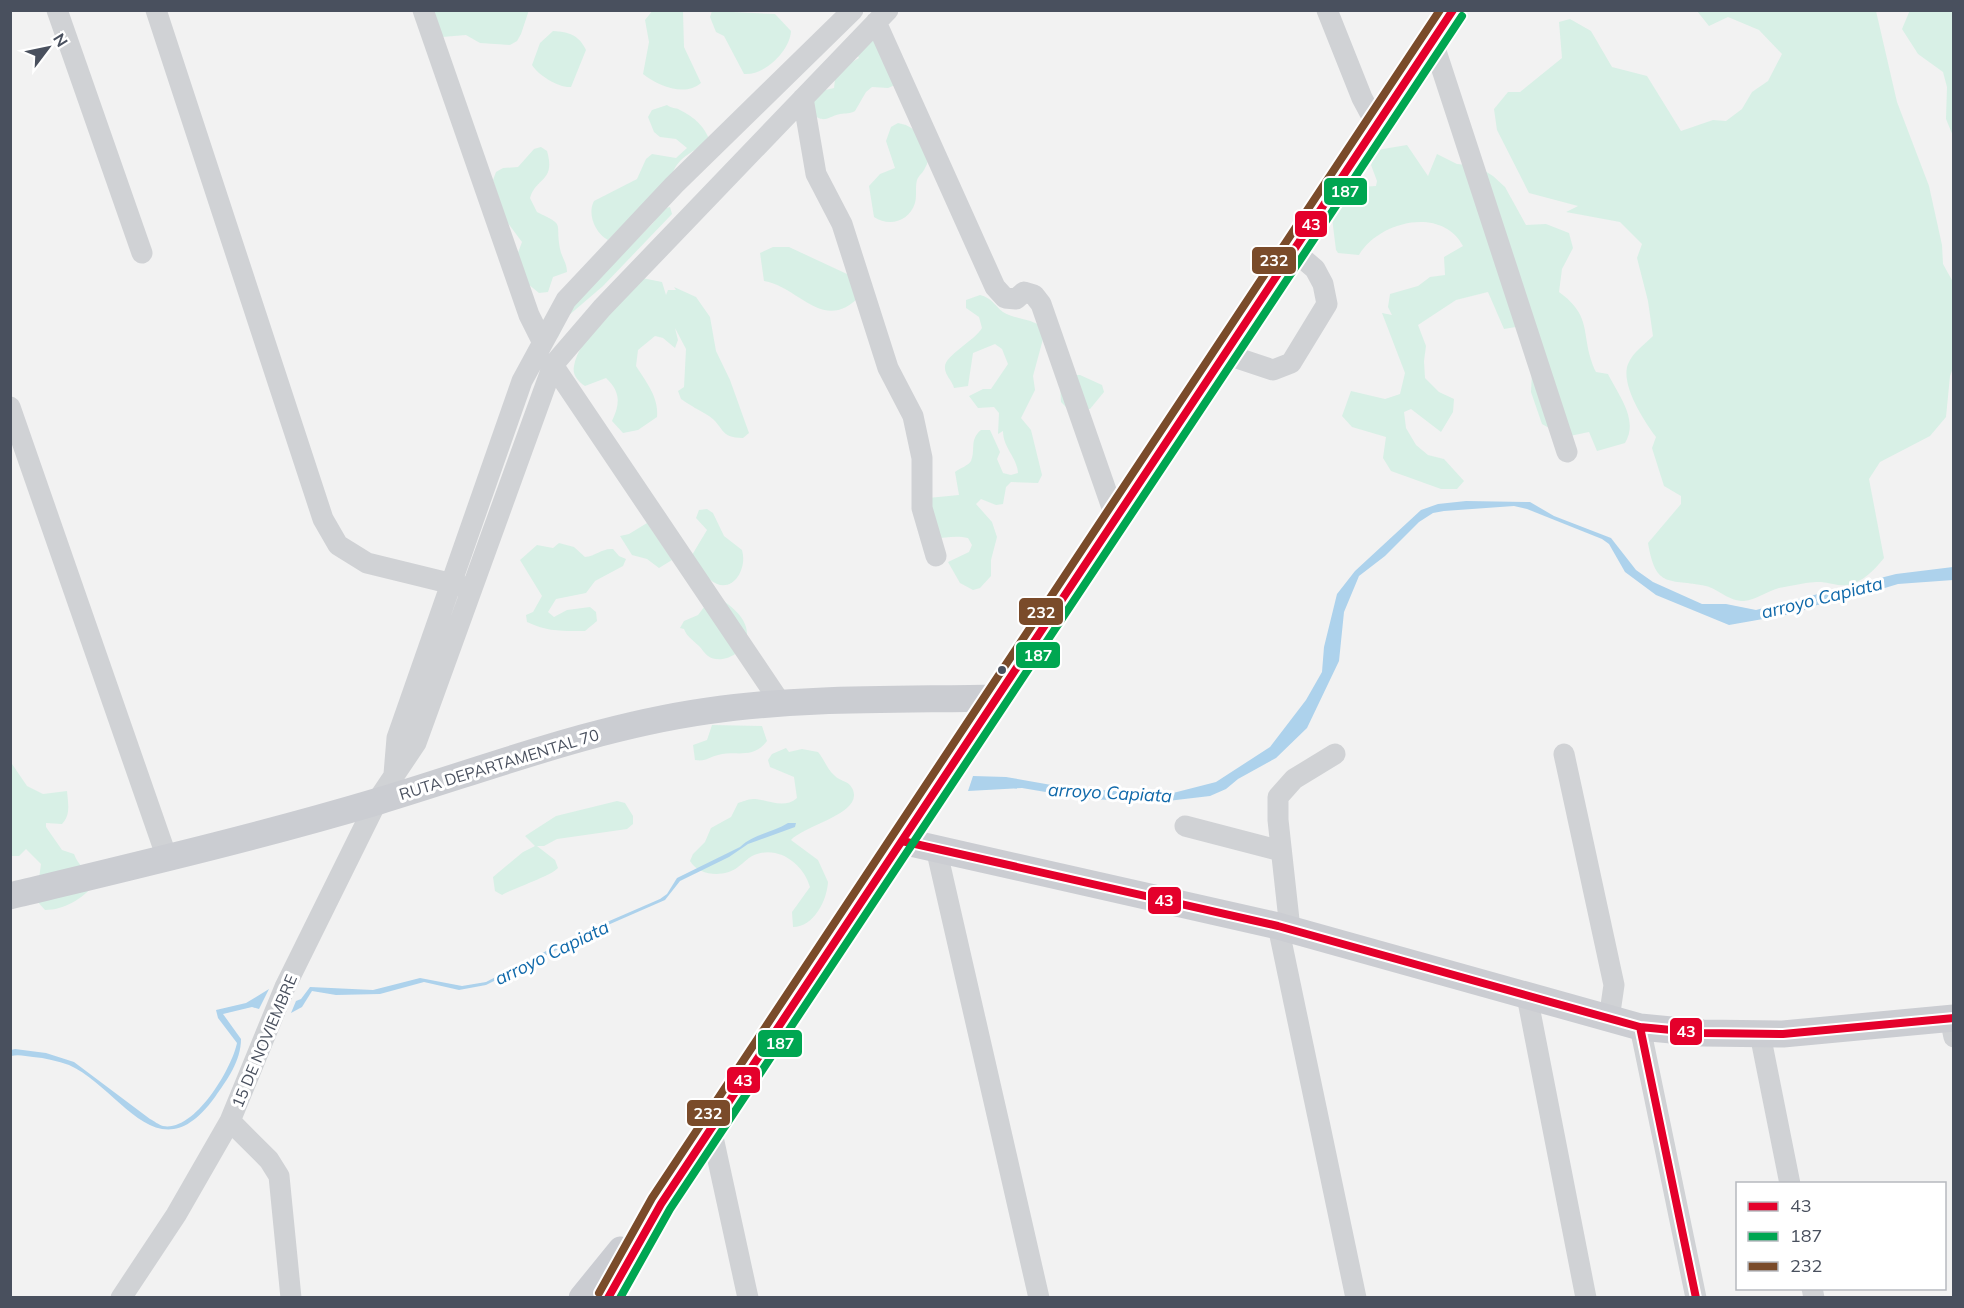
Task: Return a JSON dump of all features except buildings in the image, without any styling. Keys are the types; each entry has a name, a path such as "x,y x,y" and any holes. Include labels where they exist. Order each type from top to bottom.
{"main road":[{"path":"608,1298 661,1204 1454,10"},
{"name":"RUTA DEPARTAMENTAL 70","path":"10,896 167,858 377,801 626,726 706,711 780,702 996,698"},
{"path":"902,841 1284,928 1640,1027 1703,1033 1783,1034 1952,1024"},
{"path":"582,1298 661,1204"}],"street":[{"path":"57,10 142,253"},
{"path":"156,10 323,519 338,545 367,563 461,586"},
{"path":"423,10 529,315 542,341"},
{"path":"461,586 522,381 566,300 674,185 853,10"},
{"path":"1327,10 1362,98 1377,126"},
{"path":"461,586 554,365 602,308 882,16 995,287 1005,298 1016,299 1024,292 1034,294 1041,304 1116,519"},
{"path":"1433,42 1567,452"},
{"path":"803,98 816,174 842,224 888,368 912,416 922,458 922,508 936,556"},
{"path":"1226,354 1273,370 1291,363 1326,304 1323,284 1315,269 1294,251"},
{"path":"554,365 780,702"},
{"path":"10,407 167,858"},
{"name":"15 DE NOVIEMBRE","path":"121,1298 176,1215 230,1121 285,987 377,801 416,743 461,586"},
{"path":"1335,754 1294,779 1278,797 1284,928 1356,1298"},
{"path":"1564,754 1614,985 1609,1018"},
{"path":"1185,825 1281,850"},
{"path":"936,848 1039,1298"},
{"path":"1527,996 1586,1298"},
{"path":"1640,1027 1696,1298"},
{"path":"1760,1034 1790,1182"},
{"path":"230,1121 269,1160 279,1176 291,1298"},
{"path":"711,1128 748,1298"}],"green space":[{"path":"529,10 521,34 517,41 510,45 480,43 466,35 442,37 429,11"},
{"path":"653,10 683,11 684,47 701,83 695,87 680,89 664,86 643,74 649,42 645,20"},
{"path":"1910,10 1953,11 1953,136 1946,119 1947,87 1943,72 1918,54 1902,29"},
{"path":"712,11 775,14 791,31 790,39 775,61 760,71 744,74 724,36 716,32 710,17"},
{"path":"1697,11 1876,11 1897,102 1929,186 1942,245 1943,264 1953,282 1953,368 1950,376 1946,417 1930,436 1880,462 1869,479 1884,558 1875,569 1852,584 1806,583 1779,588 1753,599 1738,601 1706,586 1673,581 1660,575 1651,558 1648,543 1681,504 1681,496 1664,486 1652,448 1656,437 1634,402 1627,382 1626,372 1630,360 1653,336 1648,301 1637,258 1642,244 1620,222 1566,212 1578,206 1529,193 1497,130 1494,109 1508,92 1520,92 1562,58 1559,22 1570,19 1591,31 1612,67 1647,76 1681,131 1713,120 1726,121 1742,109 1752,92 1768,81 1782,54 1759,30 1728,17 1709,26"},
{"path":"553,31 573,35 586,50 571,87 561,86 550,80 532,65 540,43"},
{"path":"875,38 878,50 890,66 895,85 888,88 872,87 866,92 855,111 851,113 826,119 812,114 812,93 834,88 836,71 859,58 856,52"},
{"path":"667,105 694,119 705,131 710,142 693,151 677,164 672,176 608,240 599,233 594,223 591,212 594,201 637,179 646,159 652,154 676,158 687,148 676,139 660,137 654,132 648,117 652,110"},
{"path":"898,123 927,137 929,157 917,180 916,200 912,209 908,215 898,221 886,222 874,217 869,186 880,174 895,168 886,141 891,127"},
{"path":"1407,145 1428,176 1437,154 1457,164 1477,166 1505,187 1526,225 1546,224 1569,233 1573,248 1562,269 1559,292 1578,310 1596,372 1608,374 1626,408 1630,426 1625,443 1597,451 1589,432 1565,437 1542,424 1531,392 1532,372 1527,325 1504,329 1488,292 1456,300 1418,325 1426,346 1425,378 1439,392 1454,399 1453,412 1441,432 1411,409 1404,412 1406,428 1416,445 1428,455 1444,459 1464,481 1457,489 1441,489 1391,471 1383,458 1386,437 1352,427 1342,416 1351,391 1385,399 1400,394 1405,373 1382,313 1392,315 1388,307 1390,294 1418,286 1430,277 1445,275 1444,257 1463,246 1453,234 1441,226 1426,222 1395,227 1368,243 1359,255 1338,253 1336,250 1331,210 1359,187 1376,186 1377,181 1371,165 1377,150"},
{"path":"541,147 547,151 549,168 530,198 537,212 558,225 560,249 567,272 553,277 548,292 539,293 528,284 516,258 522,242 507,222 493,180 496,172 503,168 518,167 534,149"},
{"path":"670,207 672,214 603,286 568,316 558,337 552,342 548,329 653,223 663,209"},
{"path":"773,247 789,247 847,274 861,295 848,306 835,311 824,310 777,285 764,281 760,253"},
{"path":"637,277 662,282 666,295 668,290 676,290 674,287 696,297 710,317 716,351 730,380 749,433 743,438 726,434 709,416 681,399 678,391 684,387 686,349 675,328 678,340 675,348 663,338 655,336 638,350 636,366 651,390 656,403 657,417 638,430 623,433 612,421 617,409 618,398 606,378 585,386 576,378 574,366 583,344"},
{"path":"980,295 990,300 1003,312 1039,325 1043,339 1033,376 1035,390 1021,418 1031,430 1042,475 1038,483 1011,482 1006,487 1003,504 996,505 981,499 976,504 992,522 997,537 991,560 991,576 980,588 973,590 960,583 948,562 969,552 972,545 968,538 922,537 914,516 928,498 959,495 955,472 971,461 975,437 981,430 990,430 1000,452 997,459 1003,473 1011,475 1018,473 1005,442 1003,431 998,434 999,413 994,407 978,408 969,396 983,389 991,389 1008,364 1002,349 995,344 973,353 968,386 954,388 945,369 950,357 982,328 979,317 966,308 966,300"},
{"path":"1072,375 1080,375 1102,385 1104,392 1090,409 1067,408 1061,402 1060,383"},
{"path":"707,509 713,513 724,536 742,550 740,573 731,583 724,585 709,579 692,555 707,530 696,518 699,510"},
{"path":"647,523 672,560 659,568 647,559 632,555 620,536 629,534"},
{"path":"559,543 574,547 585,557 613,549 619,556 626,559 623,566 595,581 586,593 556,599 548,612 554,617 567,610 590,607 596,612 597,621 585,631 549,629 527,622 526,615 533,612 542,596 520,560 537,545 553,548"},
{"path":"722,600 738,613 746,626 747,637 743,647 735,654 716,659 707,655 684,629 680,628 684,621 698,615 708,602"},
{"path":"712,725 762,726 767,741 762,747 750,752 695,760 693,745 707,740"},
{"path":"786,748 789,752 802,749 818,752 832,773 850,785 854,797 850,805 832,818 798,834 791,840 818,860 828,882 825,897 813,918 800,926 793,927 792,912 810,887 802,871 790,859 766,852 749,858 732,871 719,874 699,870 690,861 693,854 705,842 711,828 731,817 738,803 759,799 781,804 797,798 794,777 770,767 768,760 772,754"},
{"path":"10,761 27,786 43,794 67,791 67,817 62,824 46,823 46,827 62,850 74,854 94,885 84,895 66,906 45,910 36,900 41,864 26,849 19,856 11,856"},
{"path":"617,801 625,803 633,816 633,824 627,829 557,839 544,846 537,846 555,860 558,868 548,875 502,895 495,891 493,877 523,852 535,846 525,836 556,816"}],"water":[{"name":"arroyo Capiata","path":"1466,501 1530,502 1554,516 1611,538 1636,570 1653,582 1702,604 1726,604 1756,610 1896,574 1953,567 1953,580 1898,584 1842,601 1817,605 1797,613 1729,625 1656,595 1625,572 1609,544 1602,539 1527,509 1514,506 1433,513 1419,522 1385,556 1359,576 1344,612 1339,661 1307,728 1276,758 1238,779 1226,789 1210,796 1159,802 1087,799 1022,788 968,791 973,776 1006,777 1074,789 1173,793 1216,782 1270,747 1306,700 1322,672 1324,647 1337,594 1355,571 1421,510 1438,504"},
{"path":"788,823 796,823 795,827 748,844 729,857 680,881 665,900 601,928 486,985 459,990 424,982 380,994 336,995 312,991 302,1007 291,1013 296,1001 301,999 310,987 373,990 420,978 462,986 486,982 577,935 660,899 667,894 677,878 740,847 751,839"},
{"path":"269,989 259,1009 252,1007 223,1014 241,1039 236,1063 215,1097 195,1119 176,1129 158,1128 140,1120 88,1077 69,1065 42,1058 11,1056 11,1050 15,1049 46,1053 74,1062 150,1119 163,1126 175,1125 187,1119 210,1096 234,1054 237,1043 218,1018 216,1010 246,1003"}],"transit line":[{"name":"232","path":"599,1293 652,1198 1440,10"},
{"name":"43","path":"608,1298 661,1204 1453,10"},
{"name":"187","path":"620,1298 670,1209 1462,16"},
{"name":"43","path":"902,841 1278,926 1640,1027 1703,1033 1783,1034 1954,1018"},
{"name":"43","path":"1640,1027 1696,1298"}]}
